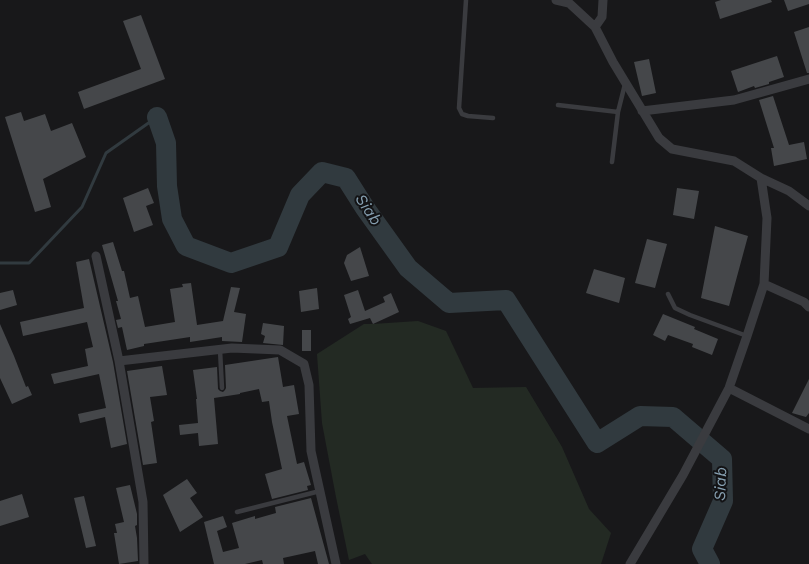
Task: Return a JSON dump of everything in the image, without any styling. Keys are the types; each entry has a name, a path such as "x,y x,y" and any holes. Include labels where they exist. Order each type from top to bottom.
{"street":[{"path":"556,0 569,3 595,27 625,83 659,138 672,149 734,161 761,178 789,191 809,206"},
{"path":"595,27 602,17 604,0"},
{"path":"642,111 734,100 809,79"},
{"path":"630,564 683,476 729,388 747,336 764,284 766,218 761,178"},
{"path":"96,256 119,361 143,502 144,564"},
{"path":"764,284 809,306"},
{"path":"119,361 232,348 280,350 304,364 308,385 311,451 336,564"},
{"path":"729,388 809,429"}],"lane":[{"path":"466,0 459,108 462,114 468,116 493,118"},
{"path":"612,162 618,112 625,83"},
{"path":"558,105 618,112"},
{"path":"668,294 674,308 747,336"},
{"path":"220,349 222,388"},
{"path":"237,512 320,491"}],"shaded area":[{"path":"418,321 446,331 473,388 526,387 562,447 589,509 611,533 601,564 372,564 365,554 349,560 322,423 317,354 364,324"}],"building":[{"path":"721,0 771,0 772,2 720,19 715,2"},
{"path":"784,0 809,0 809,4 788,11"},
{"path":"141,15 165,79 84,109 78,92 141,69 123,21"},
{"path":"809,27 809,73 807,73 794,32"},
{"path":"777,56 784,77 769,82 769,84 755,88 754,86 738,92 731,71"},
{"path":"649,59 656,93 642,96 634,62"},
{"path":"773,96 789,145 804,142 807,159 774,166 771,148 774,148 759,100"},
{"path":"21,112 24,121 45,114 51,131 72,123 86,157 43,179 51,207 35,212 5,117"},
{"path":"148,188 154,203 146,206 153,225 134,232 123,198"},
{"path":"677,188 699,191 694,219 673,215"},
{"path":"715,226 748,236 729,306 701,298"},
{"path":"647,239 667,244 655,288 635,283"},
{"path":"113,242 122,271 124,271 130,298 138,296 145,327 175,322 170,289 183,287 182,284 191,283 197,325 223,321 231,287 240,288 234,312 246,314 242,342 222,341 222,337 190,342 190,337 144,344 144,346 127,350 122,327 118,328 116,320 121,319 116,301 118,301 102,245"},
{"path":"360,247 369,276 351,281 344,263 347,255"},
{"path":"89,259 113,362 127,444 111,448 105,417 80,423 78,414 106,408 99,374 54,384 51,374 88,366 85,349 93,347 87,322 23,336 20,322 84,308 76,262"},
{"path":"594,269 625,278 619,303 586,293"},
{"path":"317,288 319,309 301,312 299,291"},
{"path":"13,290 17,305 0,310 0,293"},
{"path":"358,290 365,311 385,302 383,297 391,293 399,312 373,324 370,318 350,324 348,319 351,317 344,295"},
{"path":"663,314 718,339 712,355 692,347 693,344 668,335 665,341 653,335"},
{"path":"263,323 284,326 283,345 263,343 265,336 261,334"},
{"path":"0,324 26,387 28,386 32,395 12,404 0,378"},
{"path":"302,330 311,330 311,351 302,351"},
{"path":"278,357 283,387 294,385 299,414 287,416 297,464 304,462 311,485 307,486 308,490 272,499 265,474 282,469 269,401 262,402 259,389 214,398 218,444 199,446 198,433 180,435 179,425 198,423 193,370 217,367 218,389 223,392 226,388 225,365"},
{"path":"162,366 167,395 150,397 154,421 151,422 157,463 143,465 127,371"},
{"path":"809,379 809,413 806,417 792,413"},
{"path":"187,479 197,493 190,498 203,517 180,532 163,495"},
{"path":"130,485 137,514 137,525 135,526 138,561 119,564 114,533 117,533 115,524 124,522 116,488"},
{"path":"22,494 29,517 0,526 0,501"},
{"path":"84,496 96,546 86,548 74,498"},
{"path":"311,498 329,564 318,564 315,551 283,558 284,564 263,564 262,560 245,564 214,564 204,522 223,516 227,527 217,531 223,552 239,548 232,523 255,516 255,519 276,513 275,507"}],"waterway":[{"name":"Siab","path":"0,263 29,263 82,207 106,153 157,117"},
{"name":"Siab","path":"157,117 166,143 167,186 172,219 186,246 231,263 278,247 300,195 322,172 346,178 408,268 449,303 506,300 597,443 640,416 673,417 722,459 723,501 702,549 710,564"}]}
